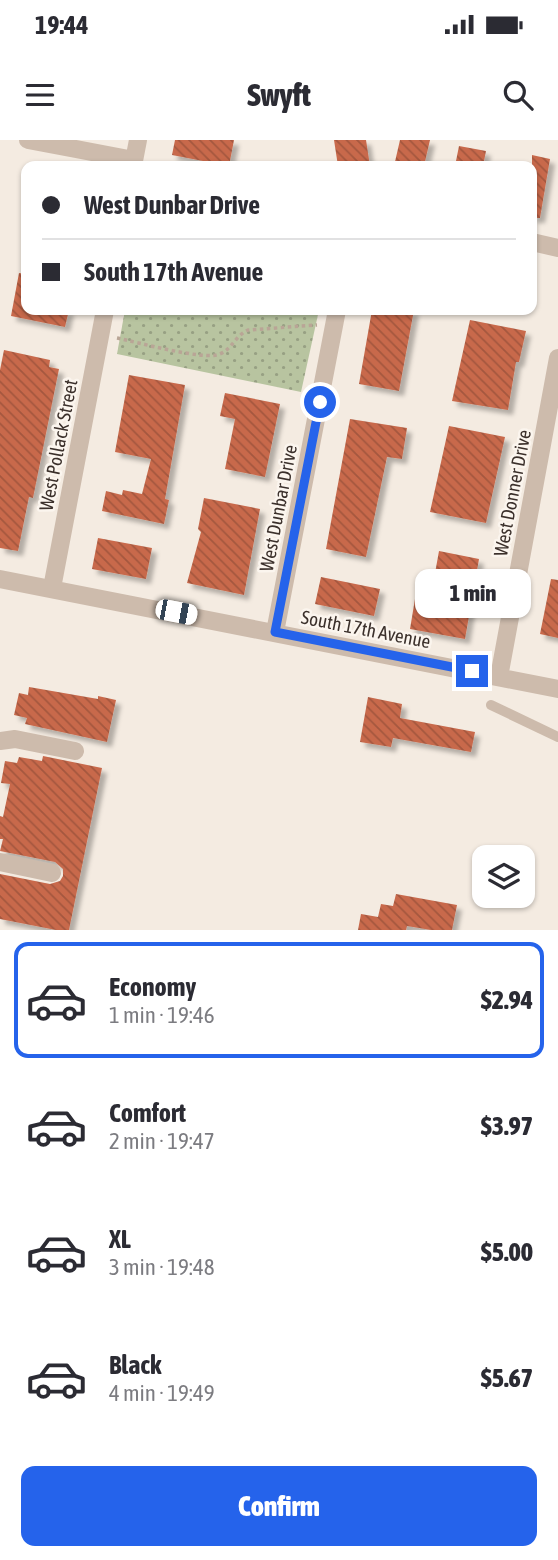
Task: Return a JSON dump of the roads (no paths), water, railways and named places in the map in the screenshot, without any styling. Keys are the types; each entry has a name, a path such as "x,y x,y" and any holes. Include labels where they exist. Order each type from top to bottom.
{"street":[{"path":"28,140 125,161"},
{"path":"134,161 138,140"},
{"path":"537,243 558,247"},
{"name":"West Pollack Street","path":"52,589 105,315"},
{"name":"West Dunbar Drive","path":"275,632 336,315"},
{"name":"West Donner Drive","path":"499,677 558,358"},
{"name":"South 17th Avenue","path":"0,579 558,689"},
{"path":"0,741 15,739 75,751"},
{"path":"0,862 52,873"}],"lane":[{"path":"491,705 558,737"}]}
